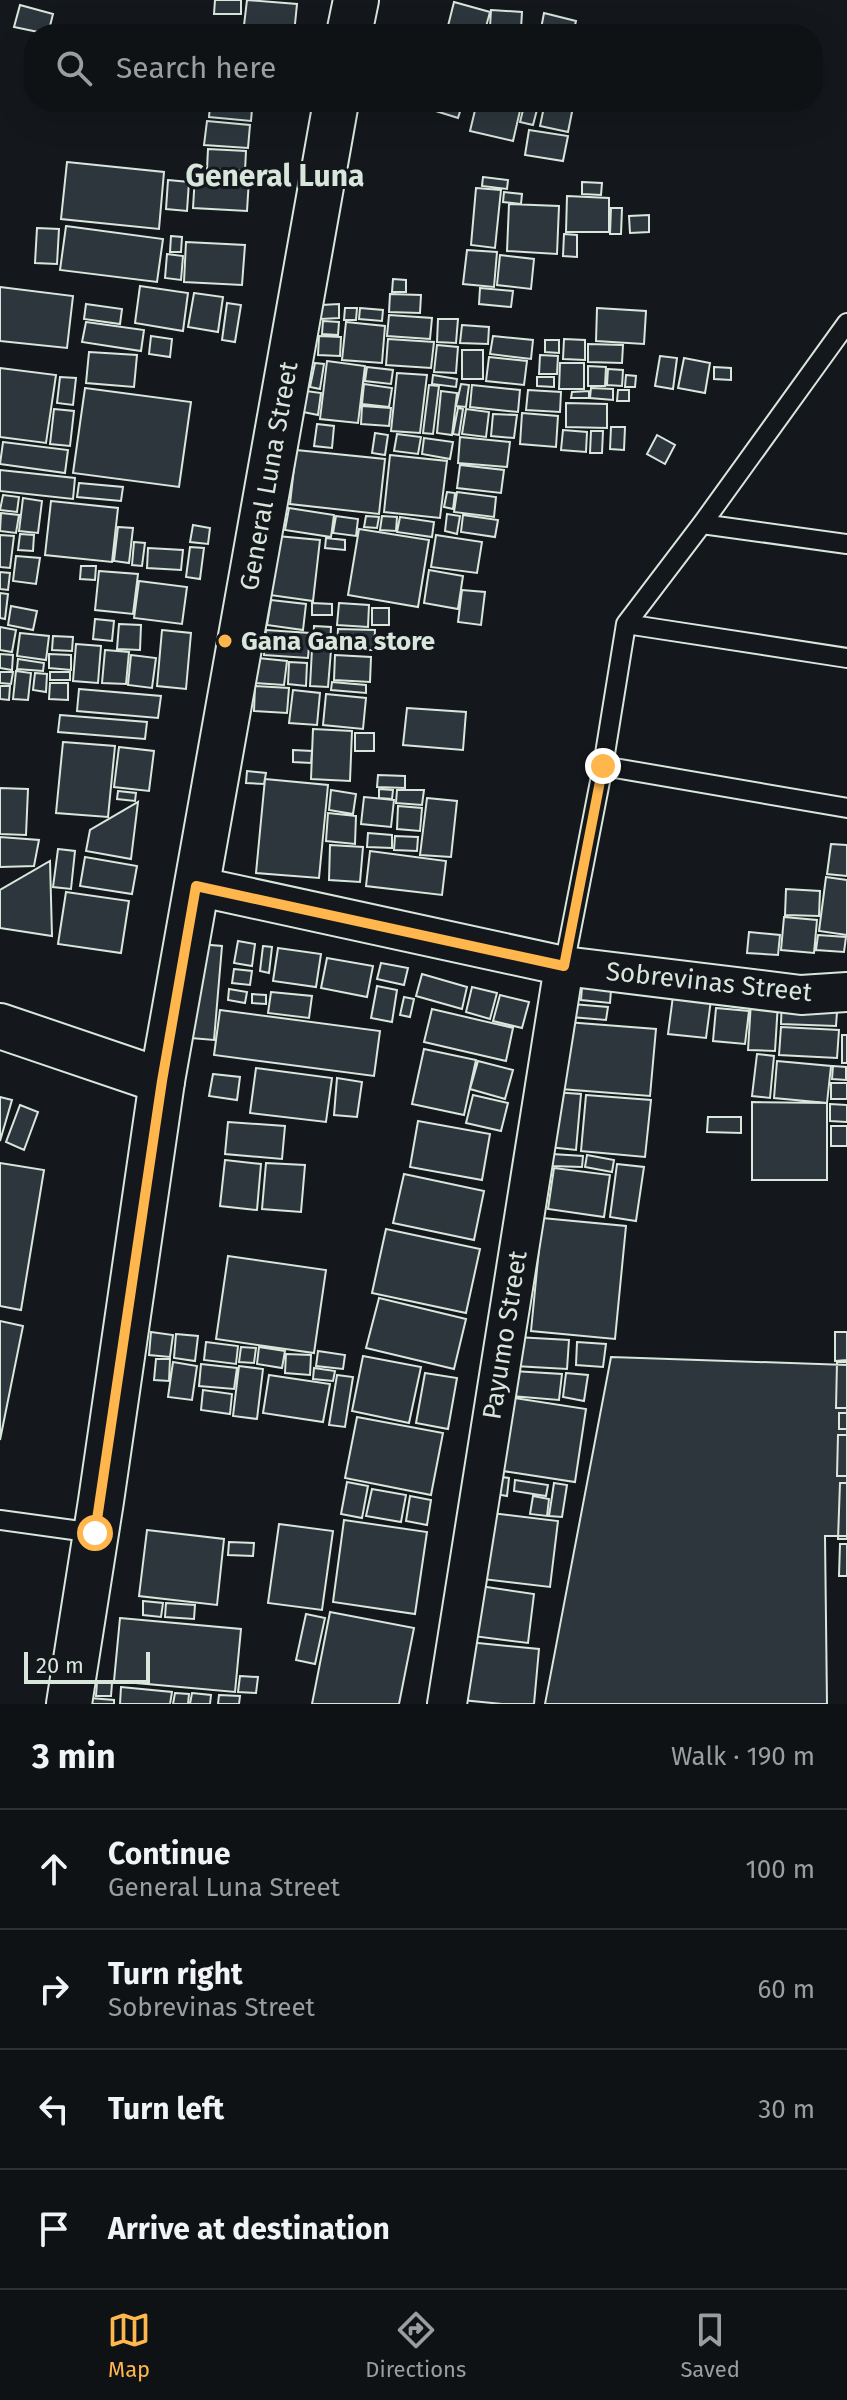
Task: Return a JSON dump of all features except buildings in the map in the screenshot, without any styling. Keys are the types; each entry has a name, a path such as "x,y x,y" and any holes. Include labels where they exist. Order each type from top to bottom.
{"main road":[{"path":"351,24 356,0"},
{"name":"General Luna Street","path":"69,1704 162,1081 334,112"},
{"path":"0,1026 162,1081"}],"street":[{"name":"Sobrevinas Street","path":"196,886 564,966 801,995 847,992"},
{"name":"Payumo Street","path":"447,1704 564,966"}],"lane":[{"path":"564,966 603,766 626,624 847,323"},
{"path":"702,524 847,544"},
{"path":"626,624 847,658"},
{"path":"603,766 847,808"},
{"path":"0,1520 95,1533"}],"place":[{"name":"Gana Gana store","path":"225,641"}],"district":[{"name":"General Luna","path":"275,176"}],"route":[{"path":"95,1533 162,1081 196,886 564,966 603,766"}]}
